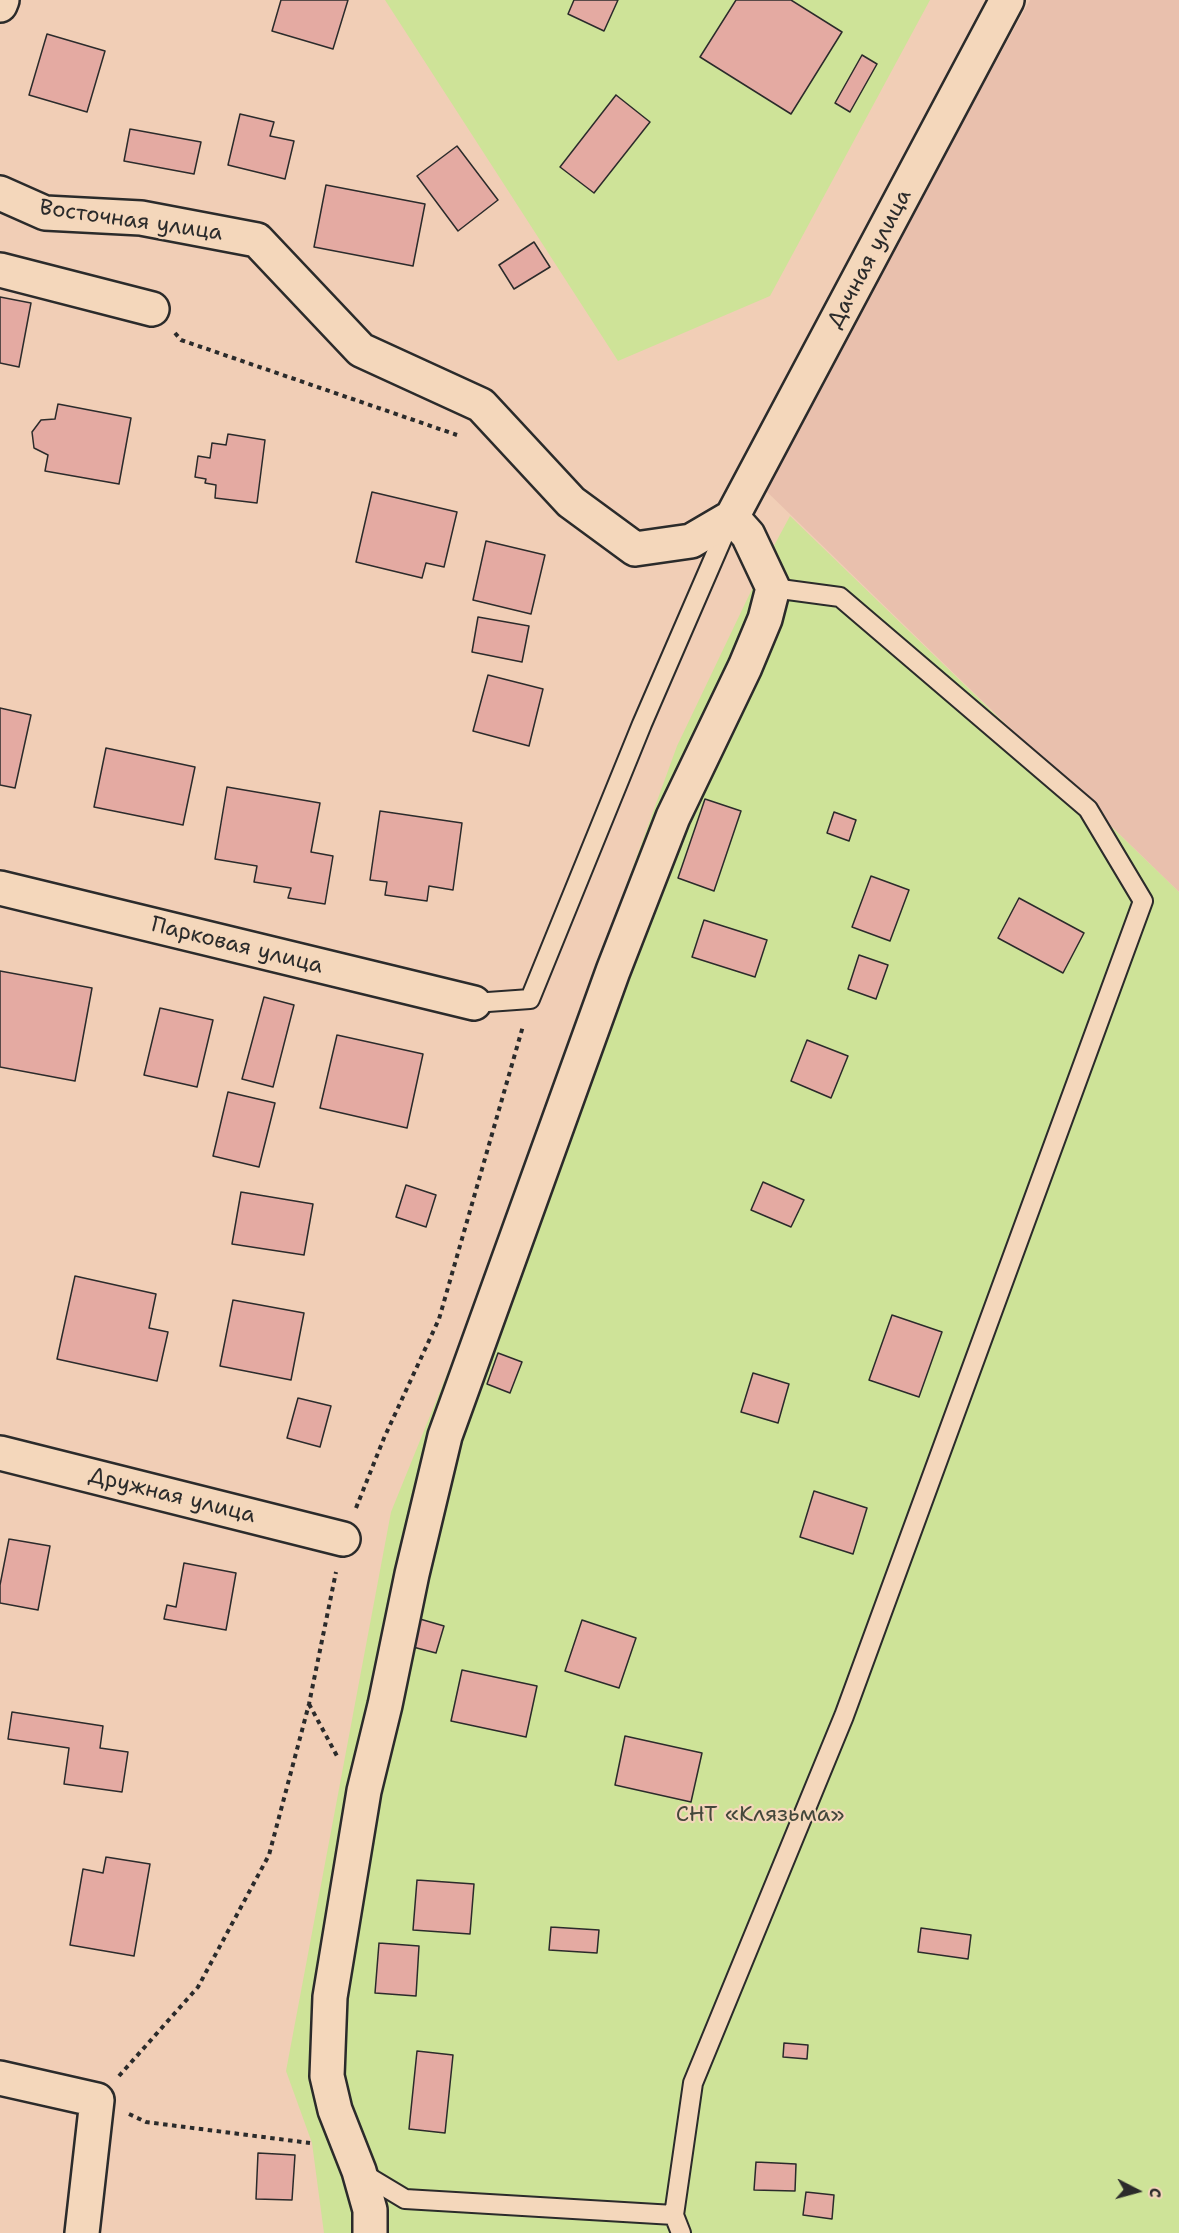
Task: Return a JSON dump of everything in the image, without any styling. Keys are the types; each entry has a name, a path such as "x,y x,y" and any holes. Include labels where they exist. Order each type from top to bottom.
{"street":[{"path":"0,5 2,0"},
{"name":"Дачная улица","path":"732,517 1007,0"},
{"name":"Восточная улица","path":"0,194 45,213 141,218 256,240 361,350 481,405 571,502 635,549 690,541 732,517"},
{"path":"0,270 152,309"},
{"path":"370,2233 370,2210 359,2171 344,2138 335,2110 327,2076 330,1997 363,1791 385,1705 412,1574 445,1436 617,960 673,818 745,667 765,619 773,588 748,535 732,517"},
{"name":"Парковая улица","path":"0,888 474,1003"},
{"name":"Дружная улица","path":"0,1453 343,1539"},
{"path":"0,2078 97,2100 82,2233"}],"lane":[{"path":"474,1003 530,999 642,724 732,517"},
{"path":"681,2233 674,2215 693,2084 844,1716 1143,901 1088,809 840,597 773,588"},
{"path":"359,2171 405,2199 674,2215"}],"path":[{"path":"152,309 182,340 467,438"},
{"path":"344,2138 312,2143 146,2122 97,2100 198,1987 268,1855 309,1704 343,1539 384,1438 439,1319 530,999"},
{"path":"309,1704 344,1768 363,1791"}],"shaded area":[{"path":"1030,0 1179,0 1179,892 762,487"}],"green space":[{"path":"385,0 930,0 770,296 618,361"},
{"name":"СНТ «Клязьма»","path":"790,516 1179,892 1179,2233 324,2233 312,2143 286,2071 391,1512 462,1337 677,746 763,566"}],"building":[{"path":"281,0 348,0 333,49 272,31"},
{"path":"574,0 618,0 604,31 568,14"},
{"path":"736,0 791,0 842,32 791,114 700,57"},
{"path":"47,34 105,51 87,112 29,95"},
{"path":"862,55 877,64 850,112 835,103"},
{"path":"616,95 650,122 594,193 560,167"},
{"path":"240,114 274,122 270,136 294,141 285,179 228,165"},
{"path":"130,129 201,142 194,174 124,161"},
{"path":"457,146 498,200 458,231 417,176"},
{"path":"326,185 425,204 413,266 314,247"},
{"path":"534,242 550,267 514,289 499,265"},
{"path":"0,297 31,303 19,367 0,363"},
{"path":"58,404 131,418 119,484 45,471 48,455 34,448 32,432 41,420 55,419"},
{"path":"228,434 265,440 257,503 215,498 216,485 205,483 206,479 195,477 198,456 210,458 212,443 226,445"},
{"path":"372,492 457,512 444,567 426,563 422,578 356,562"},
{"path":"486,541 545,555 531,614 473,600"},
{"path":"478,617 529,626 522,662 472,652"},
{"path":"488,675 543,689 529,746 473,731"},
{"path":"0,708 31,715 15,788 0,785"},
{"path":"106,748 195,767 183,825 94,807"},
{"path":"227,787 320,803 311,852 333,856 325,904 288,898 291,888 254,882 257,866 215,859"},
{"path":"705,799 741,811 714,891 678,878"},
{"path":"380,811 462,823 453,890 429,886 427,901 385,895 387,882 370,880"},
{"path":"834,812 856,820 849,841 827,833"},
{"path":"871,876 909,890 890,941 852,927"},
{"path":"1019,898 1084,933 1063,973 998,938"},
{"path":"704,920 767,940 755,977 692,957"},
{"path":"859,955 888,965 876,999 848,989"},
{"path":"0,971 92,988 75,1081 0,1067"},
{"path":"264,997 294,1005 273,1087 242,1079"},
{"path":"160,1008 213,1020 197,1087 144,1075"},
{"path":"337,1035 423,1054 407,1128 320,1108"},
{"path":"807,1040 848,1056 831,1098 791,1081"},
{"path":"228,1092 275,1103 259,1167 213,1156"},
{"path":"763,1182 804,1200 791,1227 751,1210"},
{"path":"406,1185 436,1195 426,1227 396,1217"},
{"path":"241,1192 313,1204 304,1255 232,1244"},
{"path":"75,1276 156,1294 149,1328 168,1332 157,1381 57,1359"},
{"path":"233,1300 304,1313 291,1380 220,1366"},
{"path":"892,1315 942,1332 919,1397 869,1380"},
{"path":"498,1353 522,1362 510,1393 487,1384"},
{"path":"753,1373 789,1384 778,1423 741,1412"},
{"path":"298,1398 331,1406 320,1447 287,1438"},
{"path":"814,1491 867,1508 853,1554 800,1537"},
{"path":"9,1539 50,1546 38,1610 0,1603 0,1585"},
{"path":"184,1563 236,1573 226,1630 164,1619 167,1605 176,1607"},
{"path":"420,1619 444,1626 436,1653 413,1647"},
{"path":"582,1620 636,1638 619,1688 565,1671"},
{"path":"462,1670 537,1686 526,1737 451,1721"},
{"path":"12,1712 103,1726 100,1748 128,1752 122,1792 64,1784 69,1748 8,1739"},
{"path":"625,1736 702,1753 691,1802 615,1785"},
{"path":"106,1857 150,1864 134,1956 70,1945 83,1869 103,1873"},
{"path":"417,1880 474,1884 470,1934 413,1930"},
{"path":"551,1927 599,1930 597,1953 549,1950"},
{"path":"921,1928 971,1935 968,1959 918,1952"},
{"path":"379,1943 419,1946 416,1996 375,1993"},
{"path":"784,2043 808,2045 807,2059 783,2057"},
{"path":"417,2051 453,2055 445,2133 409,2129"},
{"path":"258,2153 295,2155 292,2200 256,2199"},
{"path":"756,2162 796,2164 795,2191 754,2190"},
{"path":"806,2192 834,2195 832,2219 803,2215"}]}
